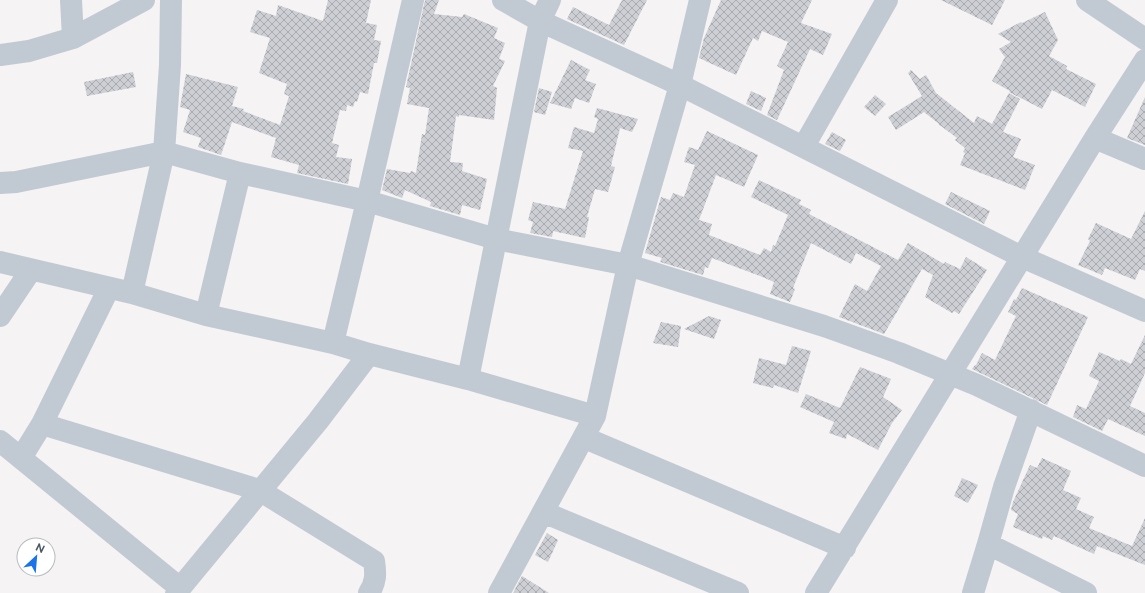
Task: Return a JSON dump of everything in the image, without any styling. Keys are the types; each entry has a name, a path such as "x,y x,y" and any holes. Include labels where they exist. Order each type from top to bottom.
{"street":[{"path":"71,0 73,38"},
{"path":"0,55 29,51 73,38 144,0"},
{"path":"132,293 164,152 170,65 171,0"},
{"path":"332,343 367,201 413,0"},
{"path":"503,0 540,20 680,85 804,146 1022,257 1145,310"},
{"path":"468,379 540,20 550,0"},
{"path":"499,593 585,438 595,416 628,265 680,85 700,0"},
{"path":"804,146 887,0"},
{"path":"1087,0 1145,39"},
{"path":"816,593 1095,138 1145,60"},
{"path":"1095,138 1145,159"},
{"path":"0,183 16,182 164,152 240,173 367,201 496,238 628,265 824,326 899,353 1031,410 1145,466"},
{"path":"206,315 240,173"},
{"path":"0,262 132,293 206,315 332,343 468,379 595,416"},
{"path":"0,316 31,270"},
{"path":"21,458 42,424 109,288"},
{"path":"0,441 178,591 318,421 369,354"},
{"path":"973,593 1004,487 1031,410"},
{"path":"42,424 260,490 374,561 376,573 374,585 369,593"},
{"path":"585,438 845,548"},
{"path":"543,512 738,593"},
{"path":"988,544 1086,593"}],"building":[{"path":"328,0 371,0 366,23 377,25 374,40 381,41 377,63 374,63 368,94 360,92 357,102 355,101 353,107 347,105 346,111 340,110 332,143 339,145 336,157 352,159 348,184 297,173 299,165 271,157 276,138 232,122 221,155 198,147 201,138 183,132 190,110 180,107 186,74 238,87 232,106 244,109 243,111 280,125 289,96 284,94 287,84 259,73 270,38 250,32 257,10 276,16 278,5 323,21"},
{"path":"425,0 439,0 434,14 462,17 464,14 498,28 494,38 505,43 499,59 505,61 493,86 497,88 494,120 459,115 459,117 456,116 450,162 463,163 462,171 487,179 480,210 462,205 460,215 430,206 431,202 405,190 402,198 382,190 387,169 410,173 411,171 416,173 422,134 425,135 429,108 407,104 410,88 406,87"},
{"path":"622,0 647,0 624,45 567,19 573,7 609,25"},
{"path":"721,0 812,0 801,23 832,34 823,55 810,49 777,120 767,115 784,70 777,66 788,42 762,31 758,41 753,38 736,75 699,58 704,38"},
{"path":"941,0 1005,0 992,25"},
{"path":"1045,12 1058,40 1049,56 1067,66 1066,69 1096,84 1085,107 1052,90 1042,109 1009,92 1010,91 992,81 1005,57 999,49 1011,42 998,34"},
{"path":"571,60 590,70 585,80 596,84 589,103 575,98 571,109 550,103"},
{"path":"911,70 920,79 926,75 936,93 974,123 977,116 992,124 1009,93 1020,99 1003,132 1021,139 1013,157 1035,165 1025,190 960,165 965,153 963,152 965,148 955,140 957,138 924,112 896,130 888,117 922,96 908,73"},
{"path":"133,72 136,87 87,96 84,82"},
{"path":"539,88 552,92 545,115 534,112"},
{"path":"751,91 766,98 761,111 746,104"},
{"path":"875,95 886,104 875,116 864,107"},
{"path":"1145,97 1145,145 1127,138"},
{"path":"597,108 638,119 632,132 620,128 611,166 615,167 608,192 595,189 587,217 589,217 585,238 553,231 552,237 530,233 533,222 528,220 533,202 565,209 583,151 568,148 574,127 594,133 598,119 594,117"},
{"path":"707,131 758,155 744,187 716,175 699,220 712,224 709,235 760,255 764,248 771,252 788,215 751,197 759,180 801,200 799,204 811,210 809,214 898,260 908,243 944,264 945,262 960,269 966,257 987,270 959,314 954,311 952,313 925,297 933,275 922,269 884,334 839,317 855,284 867,291 881,266 856,253 851,264 811,243 793,288 795,289 790,302 770,294 774,282 712,258 708,268 705,267 703,275 660,262 662,258 645,253 661,197 670,200 673,193 684,197 695,165 684,162 689,147 698,150"},
{"path":"832,132 846,140 840,151 825,144"},
{"path":"951,192 990,211 984,224 945,204"},
{"path":"1145,211 1145,271 1140,269 1135,280 1105,268 1102,275 1078,265 1090,241 1088,239 1096,223 1131,239"},
{"path":"1022,288 1088,317 1047,405 972,369 976,365 982,353 995,360 1016,316 1008,312 1014,299 1016,300"},
{"path":"709,316 721,320 714,339 684,329"},
{"path":"661,322 681,326 678,347 653,343"},
{"path":"1145,335 1145,373 1130,406 1145,413 1145,436 1108,419 1102,431 1073,417 1077,405 1086,409 1099,381 1089,376 1099,352 1131,364"},
{"path":"792,346 811,351 798,393 774,385 773,388 753,383 759,358 786,365"},
{"path":"860,367 891,379 883,397 902,410 892,423 878,450 847,434 846,439 829,433 834,422 800,407 806,394 840,408"},
{"path":"1042,458 1071,471 1063,490 1081,498 1076,509 1094,517 1089,528 1132,546 1145,518 1145,565 1097,546 1094,554 1054,536 1052,540 1043,536 1042,539 1013,527 1018,514 1011,510 1013,502 1030,465 1037,468"},
{"path":"962,478 978,485 968,503 954,496"},
{"path":"547,533 558,540 548,562 535,555"},
{"path":"522,576 549,593 513,593"}]}
